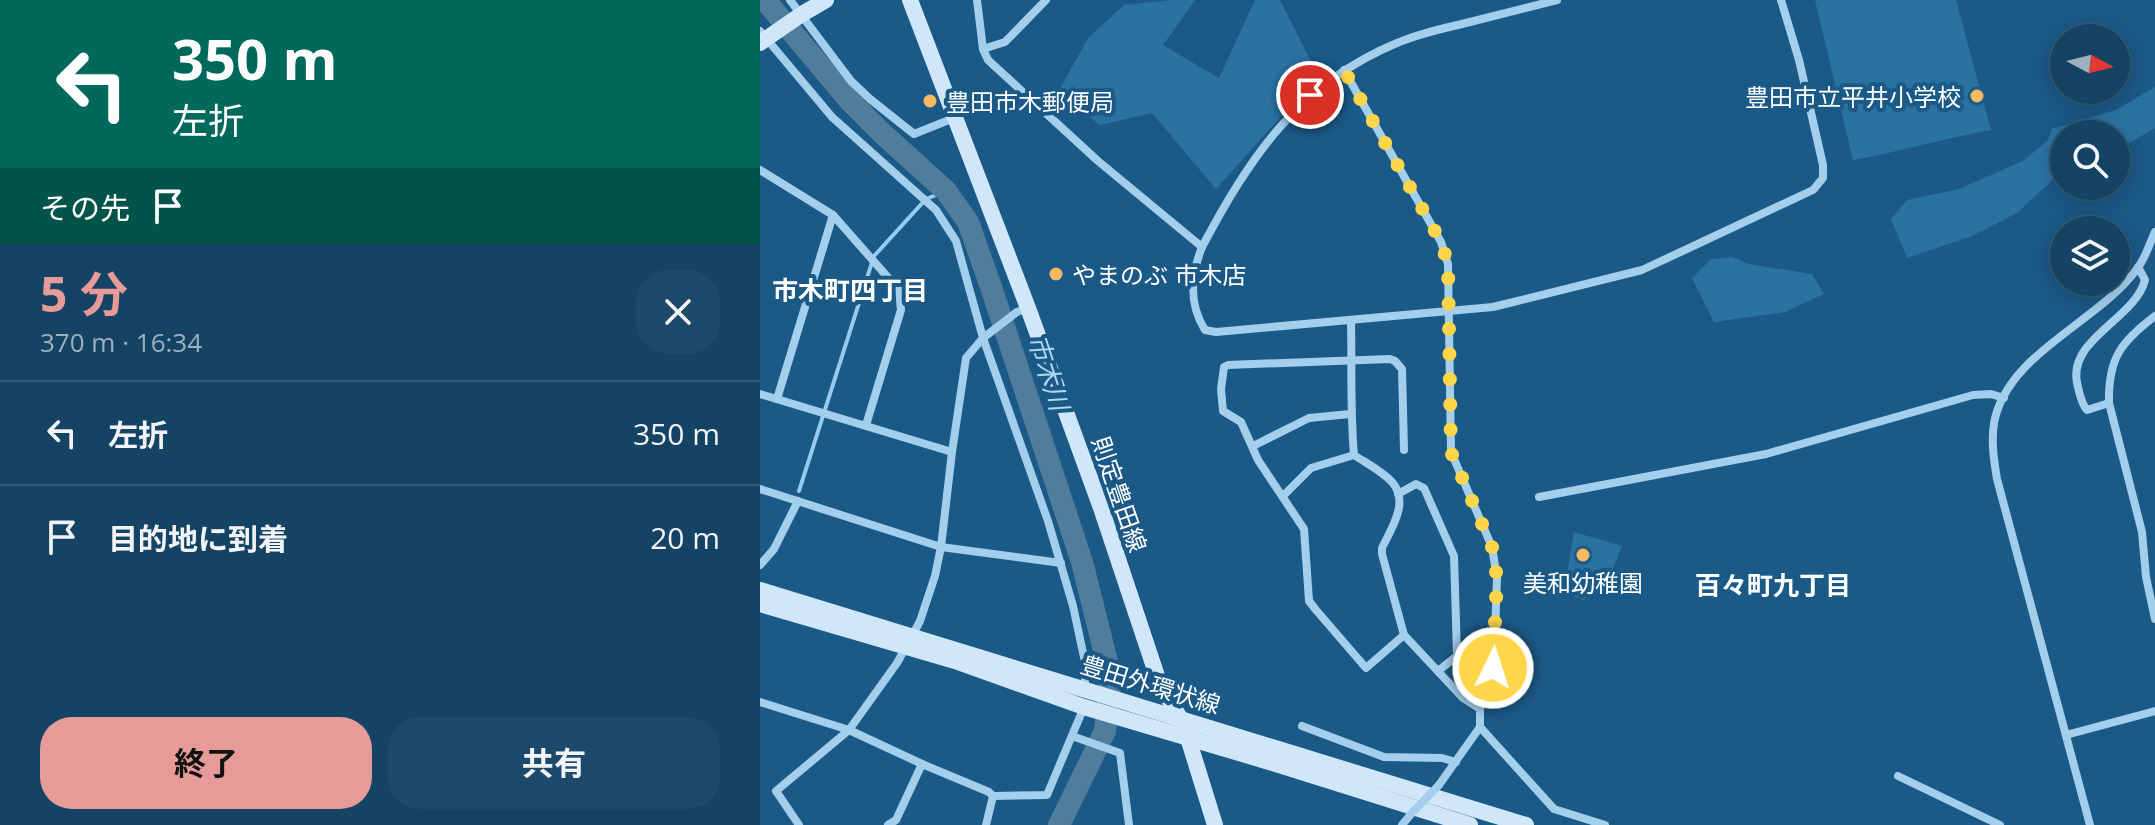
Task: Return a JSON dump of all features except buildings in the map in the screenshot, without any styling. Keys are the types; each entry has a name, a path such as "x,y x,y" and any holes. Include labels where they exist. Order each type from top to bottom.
{"street":[{"path":"790,0 851,81 914,134 954,118"},
{"path":"760,702 849,730 993,796 1047,795 1089,699 1085,662 1061,563 983,338 956,241 932,206 832,117 762,38 826,0"},
{"name":"則定豊田線","path":"910,0 1022,310 1101,508 1160,685 1188,738 1215,825"},
{"path":"977,0 983,49 995,68 1098,161 1202,247"},
{"path":"983,49 1005,42 1046,0"},
{"path":"1557,0 1421,34 1382,49 1344,70 1300,104 1258,153 1232,190 1202,247 1192,281 1197,317 1205,330 1216,332 1493,307 1642,270 1813,190 1823,178 1823,165 1799,60 1781,0"},
{"path":"1344,70 1441,242 1448,264 1451,452 1492,547 1497,578 1494,661 1480,709 1480,727 1439,785 1402,825"},
{"path":"760,170 833,215 899,290 901,310 866,425"},
{"path":"777,399 833,215"},
{"path":"2090,825 1995,468 1994,426 2009,387 2026,367 2117,289 2138,267 2155,232"},
{"path":"2109,403 2087,410 2076,380 2076,368 2082,353 2143,289 2145,280 2138,267"},
{"path":"799,825 776,791 849,730 920,621 941,547 966,358 983,338 1022,310"},
{"path":"2155,316 2132,333 2122,346 2108,386 2109,403 2142,532 2146,577 2155,619"},
{"path":"1351,320 1350,414 1354,455 1392,482 1398,494 1399,511 1382,554 1404,635 1463,698 1480,709"},
{"path":"1404,450 1402,369 1395,361 1352,360 1224,367 1221,389 1223,411 1241,422 1258,460 1304,529 1309,601 1366,668 1404,635"},
{"path":"760,394 952,452"},
{"path":"1539,497 1766,454 1973,395 1991,394 2004,398"},
{"path":"1253,446 1309,418 1350,414"},
{"path":"1283,496 1311,468 1354,455"},
{"path":"1398,494 1416,484 1424,488 1454,556 1457,656 1438,671"},
{"path":"760,489 941,547 1061,563"},
{"path":"760,565 774,549 798,501"},
{"name":"豊田外環状線","path":"760,590 955,661 1089,699 1188,738 1470,825"},
{"name":"豊田外環状線","path":"760,604 909,642"},
{"name":"豊田外環状線","path":"1123,710 1180,718 1526,825"},
{"path":"2066,735 2155,711"},
{"path":"1302,726 1384,757 1442,758 1456,762"},
{"path":"1480,727 1554,809 1605,825"},
{"path":"1072,736 1120,753 1129,825"},
{"path":"888,825 896,820 922,764"},
{"path":"1898,776 2000,825"},
{"path":"986,825 993,796"}],"shaded area":[{"path":"1195,0 1163,45 1219,78 1255,0 1280,0 1318,75 1216,189 1152,113 1100,125 1058,92 1088,38 1124,5"},
{"path":"1815,0 1956,0 1991,130 1853,160"},
{"path":"2155,87 2155,128 2131,142 2130,120 2082,120 2116,110"},
{"path":"2050,134 2050,182 2017,213 1972,236 1907,258 1891,219 1907,200 1959,189 2023,161 2048,140"},
{"path":"1732,257 1749,264 1812,274 1824,294 1785,312 1714,322 1692,278 1711,259"},
{"path":"1574,532 1622,546 1604,591 1583,600 1564,591"}],"waterway":[{"name":"市木川","path":"765,0 849,100 946,191 968,222 1082,562 1111,678 1105,731 1059,825"},
{"path":"799,491 874,256 926,199 946,191"}],"place":[{"name":"豊田市立平井小学校","path":"1977,96"},
{"name":"豊田市木郵便局","path":"930,101"},
{"name":"やまのぶ 市木店","path":"1056,274"},
{"name":"美和幼稚園","path":"1583,555"}],"district":[{"name":"市木町四丁目","path":"850,290"},
{"name":"百々町九丁目","path":"1773,585"}],"route":[{"path":"1310,95 1344,70 1445,253 1450,312 1451,452 1492,547 1497,578 1493,668"}]}
